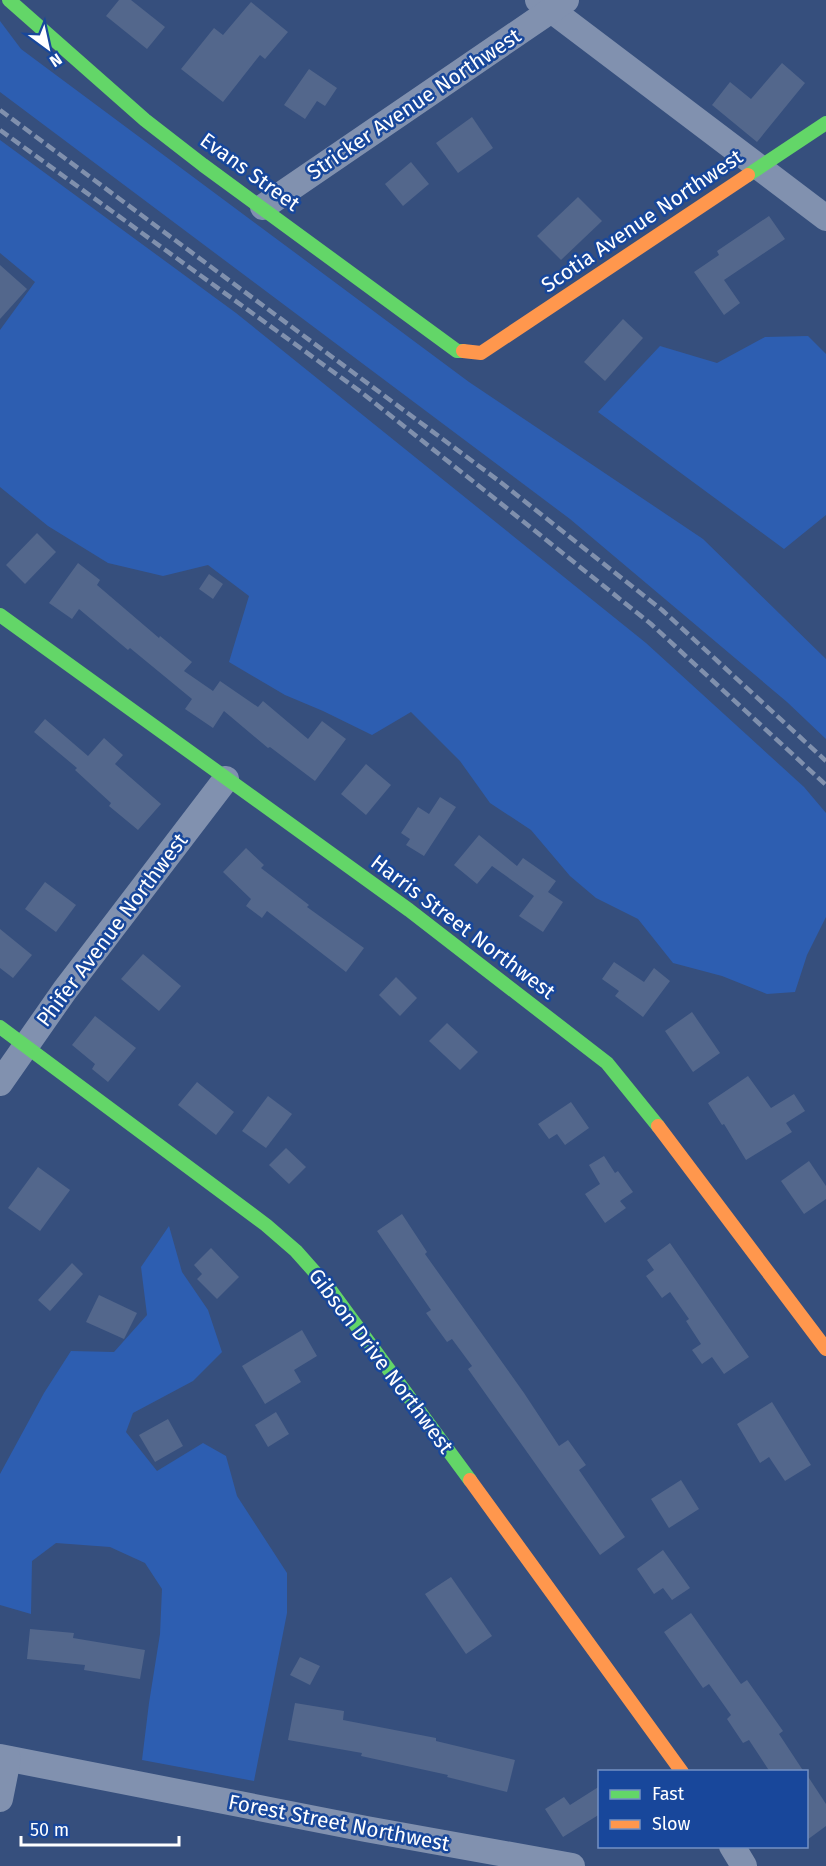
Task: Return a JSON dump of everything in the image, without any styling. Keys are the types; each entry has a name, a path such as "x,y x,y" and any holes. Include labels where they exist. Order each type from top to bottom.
{"street":[{"name":"Evans Street","path":"9,0 144,120 203,165 456,351 481,353"},
{"name":"Stricker Avenue Northwest","path":"263,207 551,3"},
{"path":"551,3 826,218"},
{"name":"Scotia Avenue Northwest","path":"481,353 826,123"},
{"name":"Harris Street Northwest","path":"0,615 409,910 607,1063 642,1104 826,1349"},
{"name":"Phifer Avenue Northwest","path":"0,1083 65,990 226,779"},
{"name":"Gibson Drive Northwest","path":"0,1027 266,1225 296,1251 335,1297 546,1582 681,1770"},
{"path":"0,1799 4,1758"},
{"name":"Forest Street Northwest","path":"4,1758 572,1866"},
{"path":"733,1848 744,1866"}],"shaded area":[{"path":"0,21 21,49 469,382 703,539 826,659 826,739 787,702 570,519 0,92"},
{"path":"0,140 236,313 646,643 804,787 826,813 826,917 807,955 795,992 767,994 722,976 673,963 638,919 596,898 570,876 531,830 490,803 460,761 411,712 372,735 285,695 229,662 249,596 208,565 163,576 108,563 48,526 0,487 0,330 35,282 0,253"},
{"path":"808,336 826,354 826,515 784,549 598,412 660,346 717,363 765,337"},
{"path":"169,1226 182,1272 208,1310 222,1352 193,1381 133,1413 126,1432 157,1471 203,1443 226,1456 237,1496 287,1573 287,1613 254,1781 142,1760 160,1634 162,1589 145,1563 110,1547 56,1543 32,1561 31,1614 0,1605 0,1474 44,1393 71,1351 114,1352 147,1315 141,1267"}],"building":[{"path":"119,0 131,0 165,27 147,49 106,16"},
{"path":"251,2 288,32 265,59 260,55 223,102 181,69 214,28 223,35"},
{"path":"782,63 805,83 757,142 712,105 730,82 751,99"},
{"path":"309,69 337,88 325,106 317,101 305,119 284,105"},
{"path":"472,117 493,148 458,173 436,143"},
{"path":"411,162 429,184 403,206 385,184"},
{"path":"578,197 602,221 561,260 537,236"},
{"path":"769,216 785,239 724,280 740,303 724,315 694,272 719,255 717,251"},
{"path":"0,265 27,289 0,319"},
{"path":"623,319 643,338 605,381 584,362"},
{"path":"37,533 56,552 25,584 6,565"},
{"path":"78,563 100,580 97,585 159,638 160,636 192,662 184,671 213,691 220,681 258,707 263,701 308,739 322,721 346,739 315,781 270,747 268,748 224,711 213,728 185,709 192,699 79,609 72,619 49,603"},
{"path":"209,574 223,584 213,599 199,589"},
{"path":"45,719 88,756 104,738 123,755 115,764 161,804 138,830 109,806 111,803 75,770 77,768 34,732"},
{"path":"366,764 391,785 366,815 341,794"},
{"path":"440,797 456,807 424,856 406,845 410,839 401,833 418,807 429,814"},
{"path":"479,835 517,866 523,858 556,881 548,892 563,902 543,932 519,916 534,896 492,866 477,884 454,865"},
{"path":"246,848 264,865 261,868 309,905 307,907 364,948 346,972 267,911 262,918 246,906 251,899 223,872"},
{"path":"45,882 76,905 56,932 25,909"},
{"path":"0,929 32,955 13,978 0,968"},
{"path":"143,954 181,986 159,1011 121,979"},
{"path":"614,962 644,982 654,968 670,981 643,1017 615,996 619,991 602,979"},
{"path":"396,977 417,998 400,1016 379,995"},
{"path":"692,1012 720,1053 693,1072 665,1031"},
{"path":"95,1016 136,1048 108,1082 92,1069 95,1064 72,1045"},
{"path":"447,1023 478,1052 460,1070 429,1041"},
{"path":"748,1076 771,1108 794,1094 805,1111 786,1123 792,1132 746,1160 708,1103"},
{"path":"197,1082 234,1112 216,1135 178,1105"},
{"path":"268,1096 292,1114 266,1148 242,1131"},
{"path":"571,1102 589,1128 565,1145 557,1134 549,1139 538,1124"},
{"path":"286,1148 306,1167 289,1184 269,1165"},
{"path":"604,1156 615,1173 618,1171 633,1192 620,1201 626,1208 605,1223 585,1194 600,1184 589,1165"},
{"path":"809,1161 826,1186 826,1199 804,1214 781,1181"},
{"path":"38,1167 70,1190 40,1231 8,1208"},
{"path":"402,1214 427,1252 425,1254 559,1446 568,1440 586,1465 579,1470 625,1537 600,1555 468,1369 472,1366 452,1339 447,1342 426,1313 431,1310 377,1231"},
{"path":"670,1243 749,1357 724,1374 712,1357 702,1364 692,1350 701,1344 686,1321 689,1319 670,1292 662,1298 646,1276 654,1270 647,1260"},
{"path":"211,1248 239,1277 217,1299 197,1279 202,1274 194,1265"},
{"path":"72,1263 83,1274 50,1311 38,1300"},
{"path":"99,1295 137,1313 124,1339 86,1322"},
{"path":"302,1330 317,1356 294,1370 301,1382 265,1404 242,1366"},
{"path":"772,1402 811,1465 785,1481 769,1457 760,1463 737,1424"},
{"path":"276,1412 289,1434 268,1447 255,1425"},
{"path":"168,1419 183,1446 155,1462 139,1435"},
{"path":"681,1480 699,1509 669,1528 651,1499"},
{"path":"663,1550 690,1588 672,1600 663,1588 654,1594 637,1569"},
{"path":"451,1577 492,1636 466,1654 425,1594"},
{"path":"691,1613 741,1684 747,1680 783,1731 779,1734 803,1770 769,1770 749,1740 743,1743 727,1719 731,1715 709,1684 703,1688 664,1632"},
{"path":"30,1629 74,1633 73,1638 145,1650 140,1679 84,1670 85,1665 27,1659"},
{"path":"300,1657 320,1666 310,1685 290,1675"},
{"path":"295,1703 344,1711 343,1720 436,1738 436,1741 515,1760 507,1792 447,1777 448,1775 361,1756 362,1753 288,1740"},
{"path":"808,1777 826,1804 826,1826 808,1839"},
{"path":"598,1787 598,1815 563,1837 545,1809 564,1797 570,1805"}],"railway":[{"path":"0,110 499,481 662,610 826,761"},
{"path":"0,130 361,392 651,624 826,785"}],"traffic: fast":[{"path":"9,0 145,120 203,165 457,351 463,351"},
{"path":"748,175 826,123"},
{"path":"0,615 409,910 607,1063 658,1126"},
{"path":"0,1027 266,1225 296,1251 328,1287 470,1480"}],"traffic: slow":[{"path":"463,351 481,353 748,175"},
{"path":"658,1126 826,1349"},
{"path":"470,1480 681,1770"}]}
